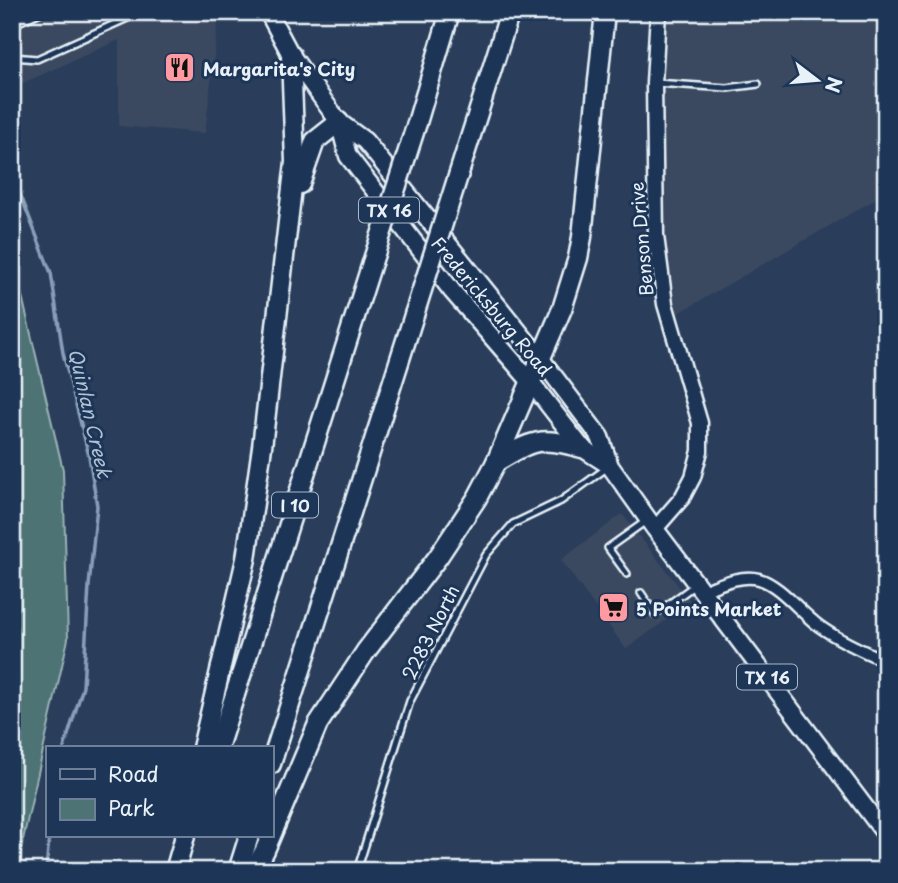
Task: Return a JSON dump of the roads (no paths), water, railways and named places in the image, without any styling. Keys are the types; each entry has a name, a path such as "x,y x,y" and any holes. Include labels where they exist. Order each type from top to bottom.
{"highway":[{"name":"I 10","path":"219,746 450,12"},
{"path":"273,758 510,12"},
{"path":"273,831 318,724 366,651 438,557 477,498 496,462 541,359 571,283 582,237 605,12"},
{"path":"202,746 246,559 291,211 295,162 291,55"},
{"path":"291,211 314,141 339,122"},
{"path":"496,462 519,447 533,442 555,440 582,448"},
{"path":"175,871 184,838"},
{"path":"237,871 248,838"},
{"path":"254,871 270,838"}],"main road":[{"name":"Fredericksburg Road","path":"268,12 291,55 339,122 365,141 541,359 600,438 610,466 652,524 886,835"},
{"name":"Fredericksburg Road","path":"339,122 348,156 452,291 530,381 582,448 610,466"}],"street":[{"name":"Benson Drive","path":"652,524 682,498 693,477 700,451 700,423 665,304 656,236 654,82 658,12"},
{"path":"699,587 744,578 760,579 773,586 806,616 835,637 886,662"}],"lane":[{"path":"12,25 41,12"},
{"path":"12,55 37,59 139,13"},
{"path":"654,82 727,88 758,84"},
{"name":"2283 North","path":"357,871 410,701 486,555 513,524 568,497 610,466"},
{"path":"627,573 608,548 652,524"},
{"path":"641,593 655,614 699,587"}],"waterway":[{"name":"Quinlan Creek","path":"12,173 51,273 63,353 89,456 97,506 83,687 65,746"},
{"name":"Quinlan Creek","path":"46,871 49,838"}],"place":[{"name":"Margarita's City","path":"180,68"},
{"name":"5 Points Market","path":"613,608"}]}
